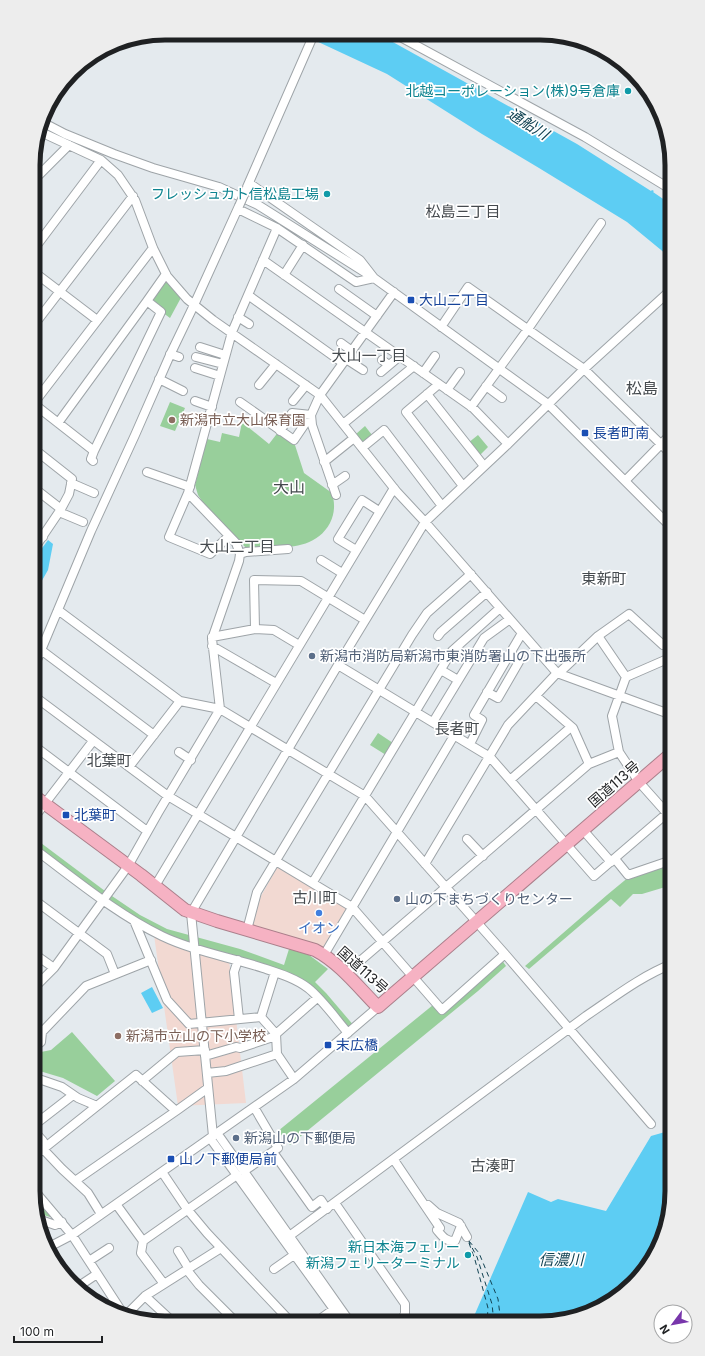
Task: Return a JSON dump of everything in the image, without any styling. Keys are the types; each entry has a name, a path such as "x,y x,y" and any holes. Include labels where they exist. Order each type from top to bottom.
{"highway":[{"name":"国道113号","path":"40,800 185,910 315,950 324,955 345,974 378,1007 665,759"}],"street":[{"path":"154,735 41,650 91,531 170,354 194,306 239,207 311,40"},
{"path":"404,40 586,137 665,186"},
{"path":"47,125 65,134 114,154 153,168 219,187 258,205 374,278 498,370 548,404 665,521"},
{"path":"44,133 101,160 118,175 135,200 153,248 166,274 187,299 194,306 320,395 394,488 558,673 665,712"},
{"path":"40,174 69,145"},
{"path":"40,241 101,160"},
{"path":"248,185 360,260 374,278"},
{"path":"40,317 133,196"},
{"path":"239,207 304,245 356,282 374,278"},
{"path":"471,407 528,329 601,223"},
{"path":"229,536 210,554 169,537 189,490 232,332 277,228"},
{"path":"284,275 304,245"},
{"path":"40,396 153,248"},
{"path":"263,260 471,407 508,444"},
{"path":"58,423 166,274"},
{"path":"40,276 97,320"},
{"path":"441,327 468,287 584,369 665,448"},
{"path":"340,289 377,316"},
{"path":"240,402 294,440 312,415 320,395 394,292"},
{"path":"248,295 345,361 363,370"},
{"path":"346,1316 287,1238 214,1136 191,913 338,665 425,522 508,444 584,369 665,295"},
{"path":"93,461 91,459 94,451 161,312 147,301"},
{"path":"238,317 249,324"},
{"path":"341,343 352,351"},
{"path":"200,347 226,355"},
{"path":"170,354 179,357"},
{"path":"381,372 400,356"},
{"path":"423,373 435,356"},
{"path":"196,357 223,364"},
{"path":"382,360 389,365"},
{"path":"259,385 276,364"},
{"path":"343,424 414,366"},
{"path":"195,368 220,376"},
{"path":"447,390 460,372"},
{"path":"160,379 183,391"},
{"path":"439,384 406,412 463,486"},
{"path":"293,401 306,385"},
{"path":"486,386 502,398"},
{"path":"427,394 484,466"},
{"path":"195,401 212,407"},
{"path":"40,409 94,451"},
{"path":"280,431 292,413 312,415"},
{"path":"312,415 312,425 336,495"},
{"path":"362,448 384,430 442,506"},
{"path":"324,462 354,438"},
{"path":"625,481 665,440"},
{"path":"40,454 72,479 69,494 40,541"},
{"path":"40,982 54,968 80,934 128,866 147,831 220,709 212,637 239,561 240,554 236,543 189,490 147,472"},
{"path":"332,485 345,476"},
{"path":"71,483 94,493"},
{"path":"154,886 199,815 342,572 394,488"},
{"path":"40,493 60,510 83,522"},
{"path":"356,550 338,539 362,500 380,511"},
{"path":"240,554 246,552 288,549"},
{"path":"321,560 342,572"},
{"path":"247,930 257,892 412,635 427,613 471,574"},
{"path":"255,629 254,580 301,581 328,596 365,620"},
{"path":"438,636 440,632 487,592"},
{"path":"313,882 452,651 500,608"},
{"path":"58,610 180,701 220,709 365,796 505,954 651,1124"},
{"path":"425,864 490,757 508,724 558,673 598,636 629,614 665,647"},
{"path":"433,722 484,638 510,618"},
{"path":"212,637 255,629 274,630 299,645"},
{"path":"470,744 482,720 474,715 522,633"},
{"path":"598,636 626,677"},
{"path":"212,646 276,683"},
{"path":"487,692 498,698 520,660 510,654"},
{"path":"665,659 626,677 612,716 619,752 639,782 665,809"},
{"path":"338,665 490,757 594,876 665,818"},
{"path":"441,670 458,680"},
{"path":"536,696 573,728 589,764"},
{"path":"40,701 168,796 313,882 352,907 414,976 442,1010 505,954"},
{"path":"129,768 180,701"},
{"path":"510,780 571,727"},
{"path":"324,955 454,734"},
{"path":"40,810 93,741"},
{"path":"40,749 147,831"},
{"path":"179,752 190,760"},
{"path":"345,974 589,764 619,752"},
{"path":"584,830 628,875 665,862"},
{"path":"468,839 483,856"},
{"path":"40,853 135,922 164,937 296,980 308,988 348,1033"},
{"path":"40,904 107,954 115,974"},
{"path":"135,922 167,1000 189,1024 261,1017"},
{"path":"40,958 54,968"},
{"path":"40,1043 42,1032 86,986 151,960"},
{"path":"238,960 234,972 239,1019"},
{"path":"287,1238 570,1029 623,991 665,967"},
{"path":"261,1017 275,972"},
{"path":"142,1081 177,1052 205,1053 236,1047 240,1048 276,1035 317,998"},
{"path":"53,1246 72,1235 294,1079 378,1007"},
{"path":"261,1017 276,1035 277,1054 294,1079"},
{"path":"207,1073 226,1070 277,1054"},
{"path":"40,1149 136,1076 176,1111"},
{"path":"40,1079 62,1087 78,1098 98,1106"},
{"path":"75,1181 208,1088"},
{"path":"40,1121 73,1095"},
{"path":"143,1241 278,1148 254,1107"},
{"path":"40,1140 62,1169 88,1193 102,1214"},
{"path":"275,1155 312,1207 321,1200 327,1209"},
{"path":"394,1160 440,1228 438,1230 443,1238 450,1241 455,1241 461,1226"},
{"path":"162,1172 188,1210 284,1316"},
{"path":"40,1197 72,1235 119,1307"},
{"path":"420,1198 437,1213 459,1223 467,1237"},
{"path":"335,1203 405,1304 404,1316"},
{"path":"116,1204 143,1241 141,1253 164,1284"},
{"path":"44,1221 54,1225 62,1222"},
{"path":"287,1238 294,1255 339,1316"},
{"path":"89,1261 109,1248"},
{"path":"130,1311 145,1296 221,1248"},
{"path":"178,1251 188,1270 199,1285 230,1316"},
{"path":"274,1269 294,1255"},
{"path":"82,1284 97,1274"},
{"path":"145,1296 167,1316"},
{"path":"324,1316 334,1309"}],"shaded area":[{"path":"278,866 347,907 324,948 251,926 261,896"},
{"path":"154,935 229,960 246,1103 178,1106"}],"green space":[{"path":"166,274 183,294 170,318 147,301"},
{"path":"170,402 185,408 175,431 160,426"},
{"path":"242,422 269,444 279,431 294,442 304,473 332,493 334,508 332,519 325,530 313,540 290,547 248,550 204,504 198,495 195,485 207,439 220,442 222,433 239,437"},
{"path":"365,426 372,435 364,441 361,441 356,434"},
{"path":"478,435 488,447 479,456 468,443"},
{"path":"378,733 393,743 386,755 370,745"},
{"path":"40,842 109,894 140,915 167,929 240,949 284,965 289,949 309,955 328,969 315,982 355,1027 348,1033 296,980 194,948 135,923 40,853"},
{"path":"665,865 665,887 642,894 633,894 620,907 611,899 529,969 525,966 607,895 630,876"},
{"path":"501,959 506,966 478,991 290,1145 278,1131 433,1005 440,1013"},
{"path":"72,1032 115,1081 97,1096 63,1078 40,1071 40,1053 51,1050"},
{"path":"41,1204 51,1216 42,1215"}],"water":[{"name":"通船川","path":"314,40 389,40 577,144 651,191 654,191 653,192 665,200 665,253 627,222 482,134 387,74"},
{"path":"48,540 53,544 48,570 40,584 40,551"},
{"path":"152,987 163,1008 152,1013 141,993"},
{"name":"信濃川","path":"665,1132 665,1199 663,1215 648,1254 628,1279 609,1295 595,1303 564,1314 548,1316 474,1316 528,1192 551,1202 558,1199 606,1211 651,1136"}],"ferry route":[{"path":"468,1240 477,1257 492,1304 493,1316"},
{"path":"469,1241 479,1253 498,1299 500,1316"},
{"path":"469,1243 488,1308 487,1316"}],"place":[{"name":"北越コーポレーション(株)9号倉庫","path":"628,91"},
{"name":"フレッシュカト信松島工場","path":"327,194"},
{"name":"大山二丁目","path":"411,300"},
{"name":"新潟市立大山保育園","path":"172,420"},
{"name":"長者町南","path":"585,433"},
{"name":"新潟市消防局新潟市東消防署山の下出張所","path":"312,656"},
{"name":"北葉町","path":"66,815"},
{"name":"山の下まちづくりセンター","path":"397,899"},
{"name":"イオン","path":"319,913"},
{"name":"新潟市立山の下小学校","path":"118,1036"},
{"name":"末広橋","path":"328,1045"},
{"name":"新潟山の下郵便局","path":"236,1138"},
{"name":"山ノ下郵便局前","path":"171,1159"},
{"name":"新日本海フェリー 新潟フェリーターミナル","path":"468,1255"}],"district":[{"name":"松島三丁目","path":"463,212"},
{"name":"大山一丁目","path":"369,356"},
{"name":"松島","path":"642,388"},
{"name":"大山","path":"289,487"},
{"name":"大山二丁目","path":"237,547"},
{"name":"東新町","path":"604,579"},
{"name":"長者町","path":"457,729"},
{"name":"北葉町","path":"109,761"},
{"name":"古川町","path":"315,898"},
{"name":"古湊町","path":"493,1166"}]}
